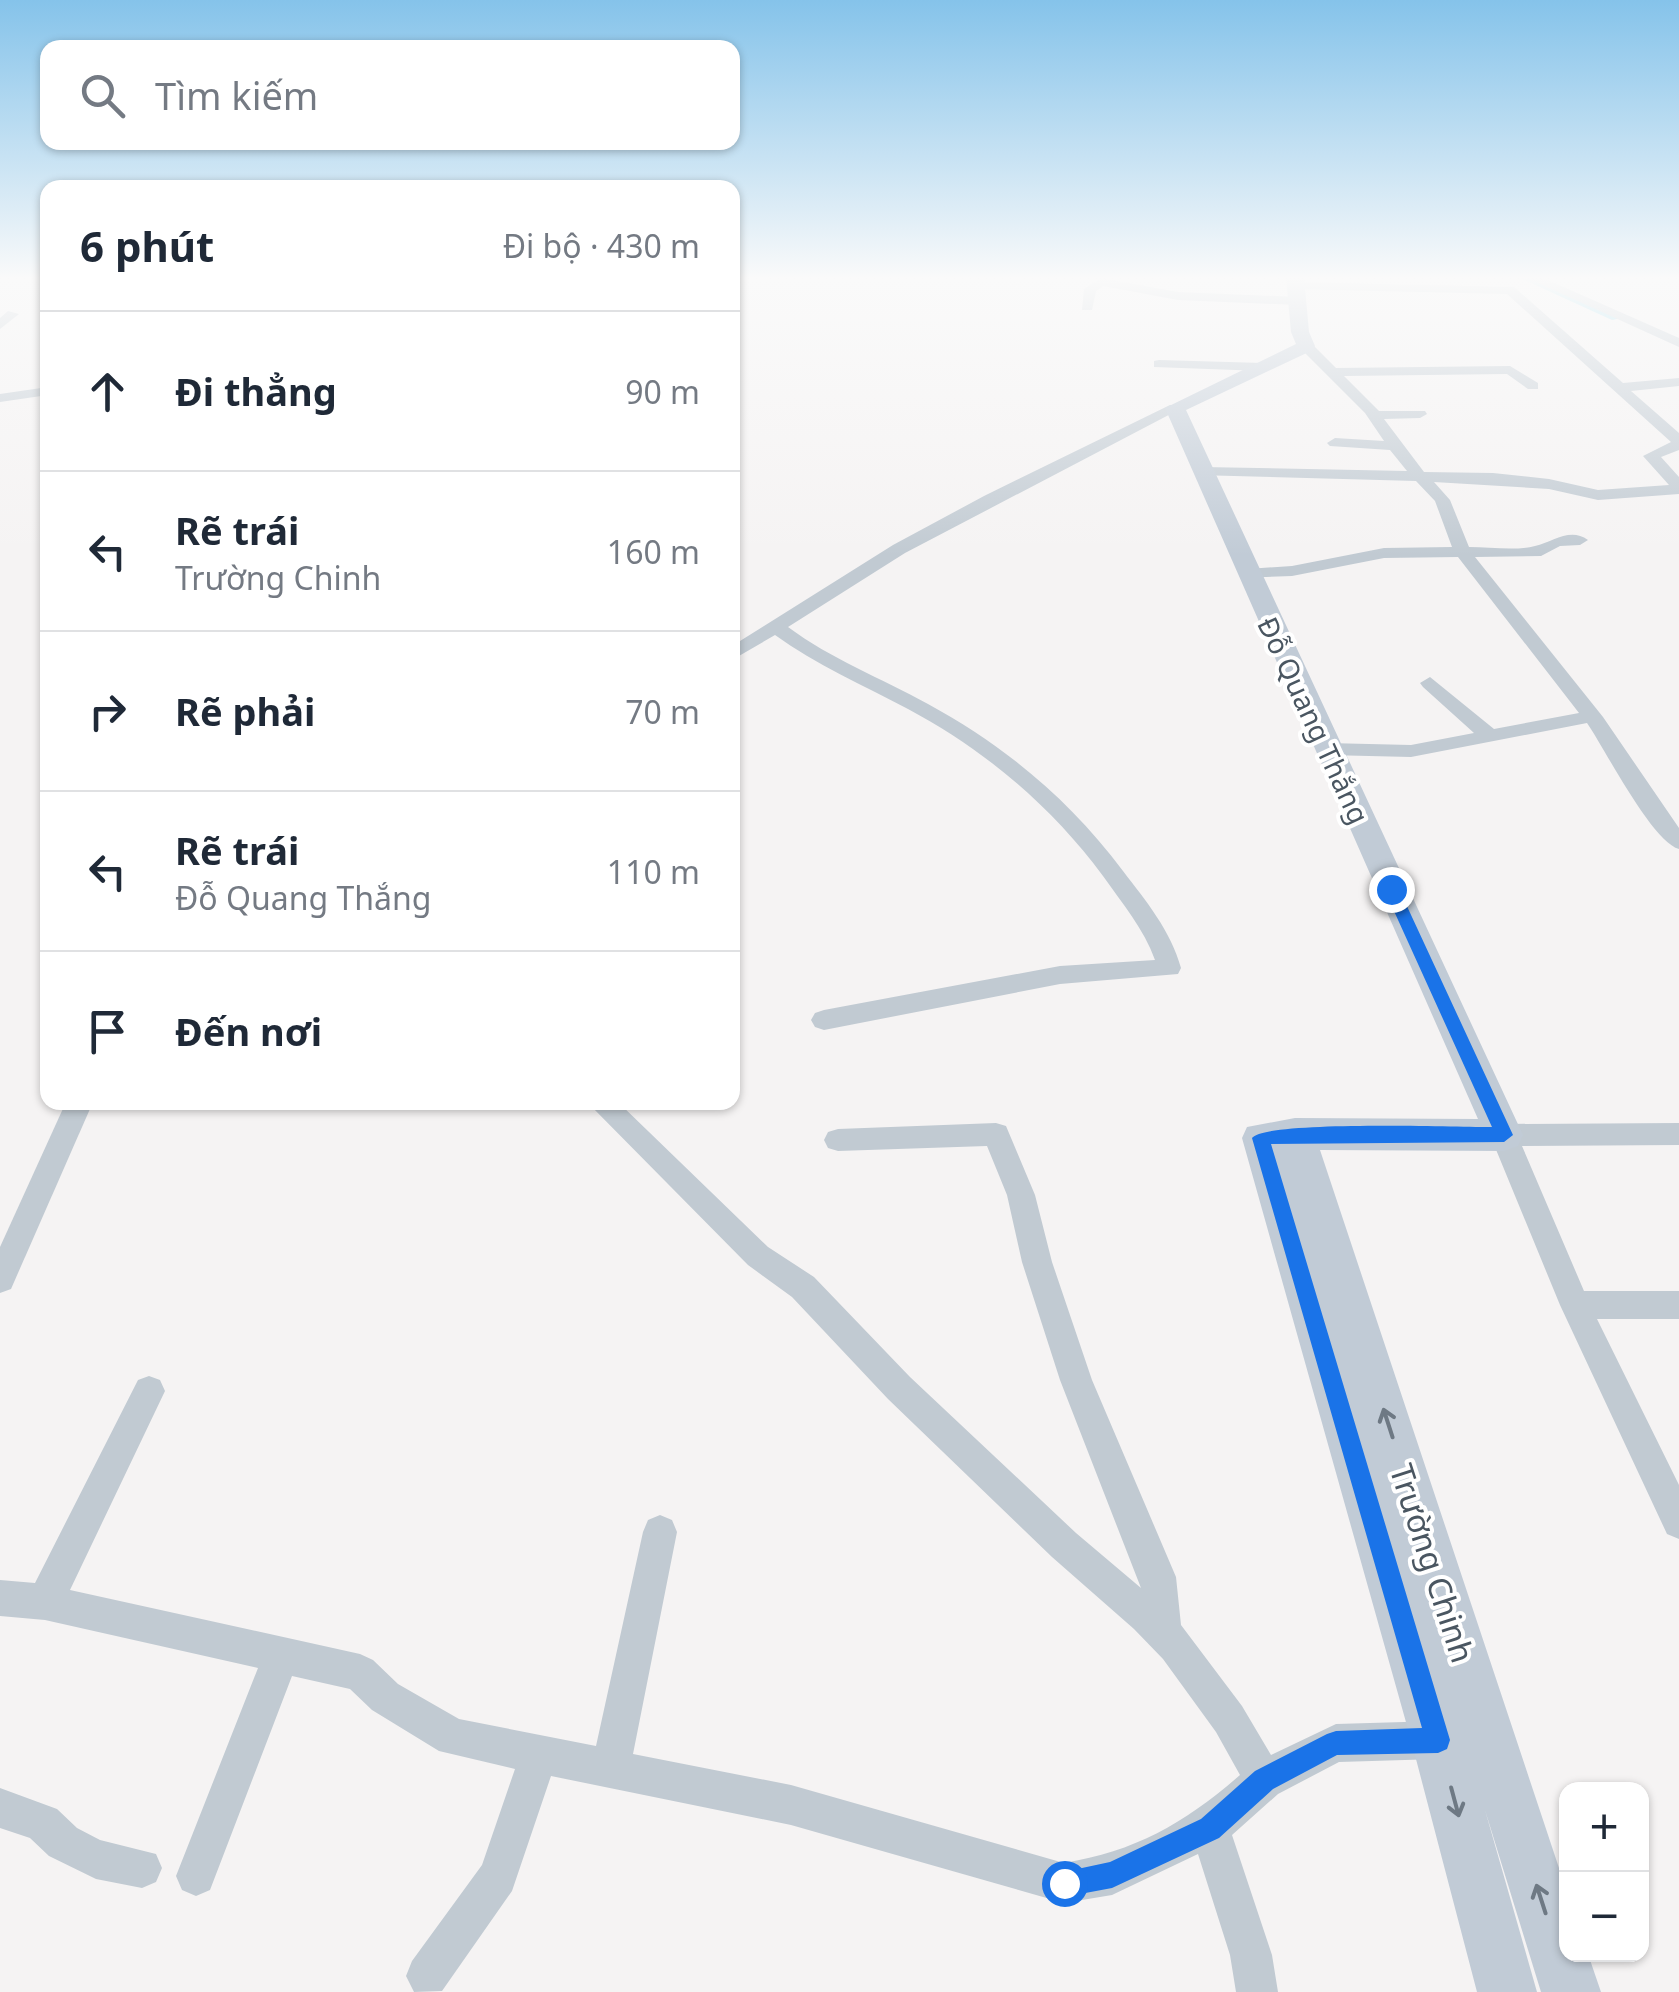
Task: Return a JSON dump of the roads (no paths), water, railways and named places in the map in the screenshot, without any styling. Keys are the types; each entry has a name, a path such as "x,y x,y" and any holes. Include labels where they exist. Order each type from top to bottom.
{"street":[{"path":"740,649 944,524 1255,370"},
{"path":"1334,372 1510,370 1532,386"},
{"path":"1598,370 1679,443 1651,456 1679,488"},
{"path":"1334,372 1442,500 1462,550 1505,614 1592,716 1679,842"},
{"path":"1618,388 1679,382"},
{"path":"0,398 40,392"},
{"name":"Đỗ Quang Thắng","path":"1174,408 1246,574 1504,1135 1575,1306 1675,1507"},
{"path":"1374,415 1420,414"},
{"path":"1335,442 1395,446"},
{"path":"1202,472 1530,482 1598,495 1679,488"},
{"path":"1246,574 1292,571 1384,553 1541,551 1556,541 1580,540"},
{"path":"776,628 802,648 918,706 1006,759 1092,843 1145,918 1168,968 1060,975 824,1020"},
{"path":"1430,683 1492,738"},
{"path":"1327,749 1411,751 1592,716"},
{"path":"0,1280 76,1110"},
{"path":"608,1110 758,1256 803,1287 898,1388 1164,1634 1230,1719 1264,1780"},
{"path":"838,1140 996,1134 1021,1195 1037,1262 1076,1380 1158,1577 1164,1634"},
{"path":"1278,1136 1679,1134"},
{"name":"Trường Chinh","path":"1278,1136 1507,1992"},
{"name":"Trường Chinh","path":"1278,1136 1571,1992"},
{"path":"1575,1306 1679,1305"},
{"path":"45,1602 150,1391"},
{"path":"611,1768 660,1532"},
{"path":"0,1598 45,1602 360,1674 385,1697 453,1737 791,1804 1064,1883 1112,1875 1210,1828 1264,1780 1336,1743 1438,1740"},
{"path":"196,1876 282,1656"},
{"path":"427,1976 498,1877 540,1754"},
{"path":"0,1808 43,1823 63,1842 96,1859 142,1868"},
{"path":"1210,1828 1251,1955 1257,1992"}]}
